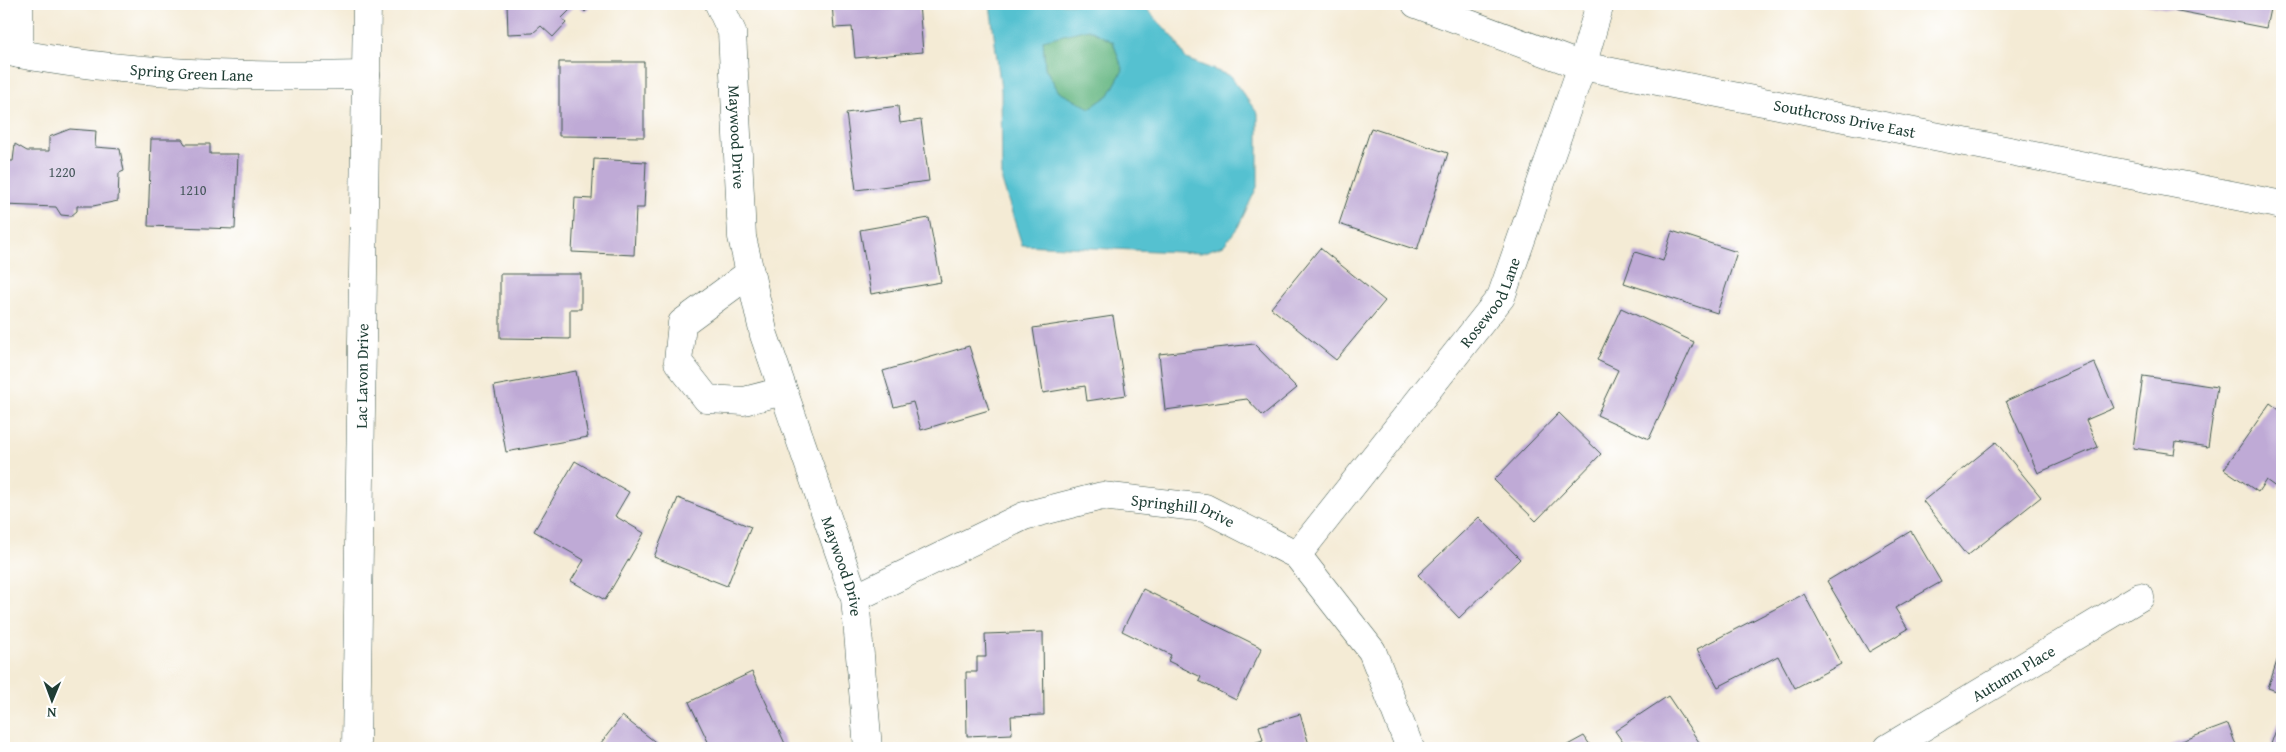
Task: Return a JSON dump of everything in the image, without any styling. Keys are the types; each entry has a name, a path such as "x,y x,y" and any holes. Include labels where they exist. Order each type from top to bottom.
{"street":[{"name":"Spring Green Lane","path":"19,4 11,52 159,72 230,76 366,76"},
{"name":"Lac Lavon Drive","path":"356,748 367,4"},
{"name":"Maywood Drive","path":"719,4 732,32 742,237 764,335 855,598 868,748"},
{"name":"Southcross Drive East","path":"1416,4 1582,66 2282,205"},
{"name":"Rosewood Lane","path":"1297,555 1501,297 1582,66 1600,4"},
{"path":"750,274 682,323 678,362 706,399 744,401 783,391"},
{"name":"Springhill Drive","path":"855,598 1024,516 1102,496 1205,508 1297,555 1372,651 1410,748"},
{"name":"Autumn Place","path":"1888,748 2140,597"}],"green space":[{"path":"1088,29 1113,42 1123,70 1109,95 1090,108 1059,92 1045,68 1043,39"}],"water":[{"path":"990,4 1142,4 1174,38 1186,59 1230,76 1258,114 1258,185 1238,227 1224,245 1201,253 1022,245 1002,181 1001,90","holes":["1088,29 1113,42 1123,70 1109,95 1090,108 1059,92 1045,68 1043,40"]}],"building":[{"path":"507,4 576,4 562,18 566,23 553,37 541,26 533,33 508,34"},
{"path":"577,4 593,4 585,12"},
{"path":"832,4 919,4 923,52 855,58 852,27 834,28"},
{"path":"2142,4 2271,4 2266,28"},
{"path":"559,62 644,62 644,137 559,136"},
{"path":"898,106 900,123 921,120 929,181 856,190 846,113"},
{"path":"1371,128 1448,153 1417,250 1339,224"},
{"path":"70,129 96,131 95,147 120,149 124,171 119,173 118,201 93,206 77,206 77,211 71,216 61,215 56,207 4,205 4,161 13,161 15,144 27,151 49,151 49,137"},
{"path":"151,139 182,139 185,144 210,144 210,154 238,154 235,229 148,226"},
{"path":"594,159 646,162 644,208 636,208 634,255 572,252 575,198 592,199"},
{"path":"929,218 941,282 871,294 860,230"},
{"path":"1672,231 1737,252 1717,313 1624,283 1635,252 1663,261"},
{"path":"1320,248 1385,301 1336,360 1271,308"},
{"path":"500,274 581,274 581,309 570,309 570,339 500,338"},
{"path":"1621,308 1694,342 1649,439 1597,415 1618,370 1597,360"},
{"path":"1113,316 1126,395 1087,401 1085,386 1043,393 1033,328"},
{"path":"1254,344 1297,388 1263,416 1247,399 1165,410 1159,354"},
{"path":"969,346 989,410 921,430 913,402 894,407 883,371"},
{"path":"2094,362 2114,408 2086,420 2098,447 2038,473 2006,401"},
{"path":"576,371 588,437 506,452 494,386"},
{"path":"2143,376 2217,387 2208,447 2176,442 2174,454 2133,448"},
{"path":"2270,403 2282,412 2282,481 2277,488 2266,480 2258,492 2224,469"},
{"path":"1559,413 1601,454 1536,521 1494,480"},
{"path":"1996,442 2041,497 1967,556 1923,501"},
{"path":"575,461 629,492 615,516 644,533 605,600 571,581 584,560 534,531"},
{"path":"678,498 751,527 727,586 654,557"},
{"path":"1479,517 1520,559 1459,618 1418,575"},
{"path":"1911,531 1941,582 1895,608 1908,629 1869,652 1827,581"},
{"path":"1143,589 1262,648 1236,700 1199,681 1201,677 1168,661 1171,655 1122,631"},
{"path":"1804,594 1841,664 1795,688 1778,656 1718,687 1697,649"},
{"path":"1043,632 1044,715 1011,716 1012,734 967,736 966,672 977,672 977,657 986,657 985,634"},
{"path":"2282,646 2282,693 2268,688"},
{"path":"752,672 787,748 711,748 689,702"},
{"path":"1668,696 1703,748 1627,748 1615,731"},
{"path":"2282,713 2282,748 2271,744"},
{"path":"1300,714 1310,748 1237,748 1263,740 1259,726"},
{"path":"622,716 663,748 597,748"},
{"path":"2228,724 2237,748 2163,748"},
{"path":"1584,736 1592,748 1562,748"}]}
